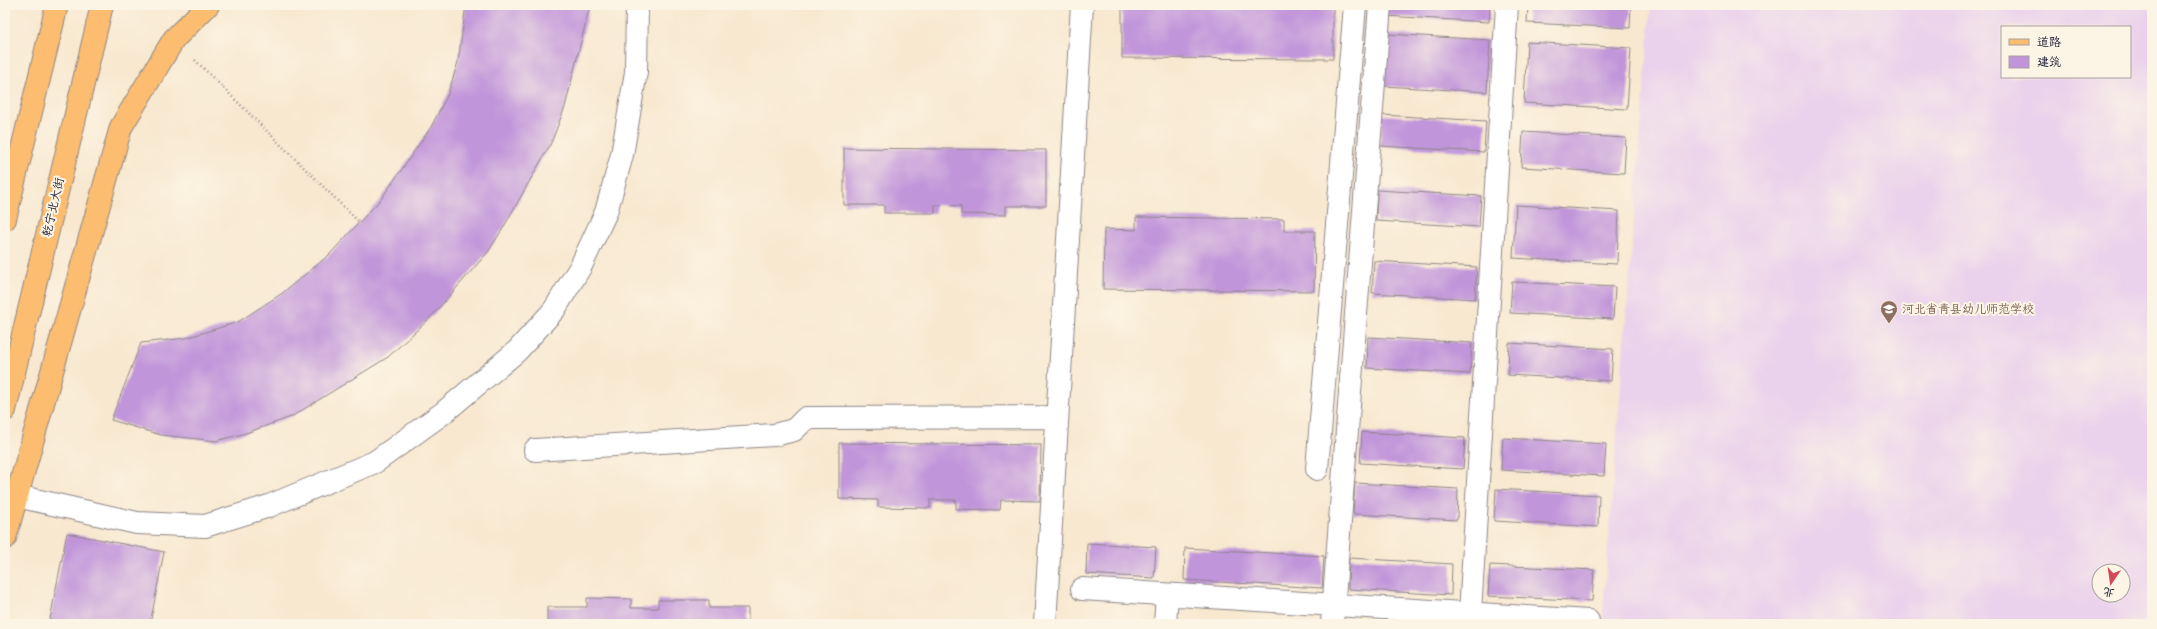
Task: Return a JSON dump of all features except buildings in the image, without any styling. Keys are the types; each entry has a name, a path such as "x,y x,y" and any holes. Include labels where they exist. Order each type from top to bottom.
{"main road":[{"path":"5,219 57,5"},
{"name":"乾宁北大街","path":"5,410 102,5"},
{"path":"5,538 120,127 174,39 208,5"}],"lane":[{"path":"17,496 137,523 205,526 269,506 375,462 443,413 518,352 554,310 581,266 606,212 622,155 636,72 636,5"},
{"path":"1045,624 1082,5"},
{"path":"1317,469 1355,5"},
{"path":"1333,614 1380,5"},
{"path":"1470,613 1507,5"},
{"path":"535,450 774,435 794,430 806,418 1057,417"},
{"path":"1082,589 1167,595 1333,614 1470,613 1588,621"},
{"path":"1165,624 1167,595"}],"path":[{"path":"174,39 358,221"}],"shaded area":[{"name":"河北省青县幼儿师范学校","path":"1651,5 2152,5 2152,624 1602,624"}],"place":[{"name":"河北省青县幼儿师范学校","path":"1889,324"}]}
